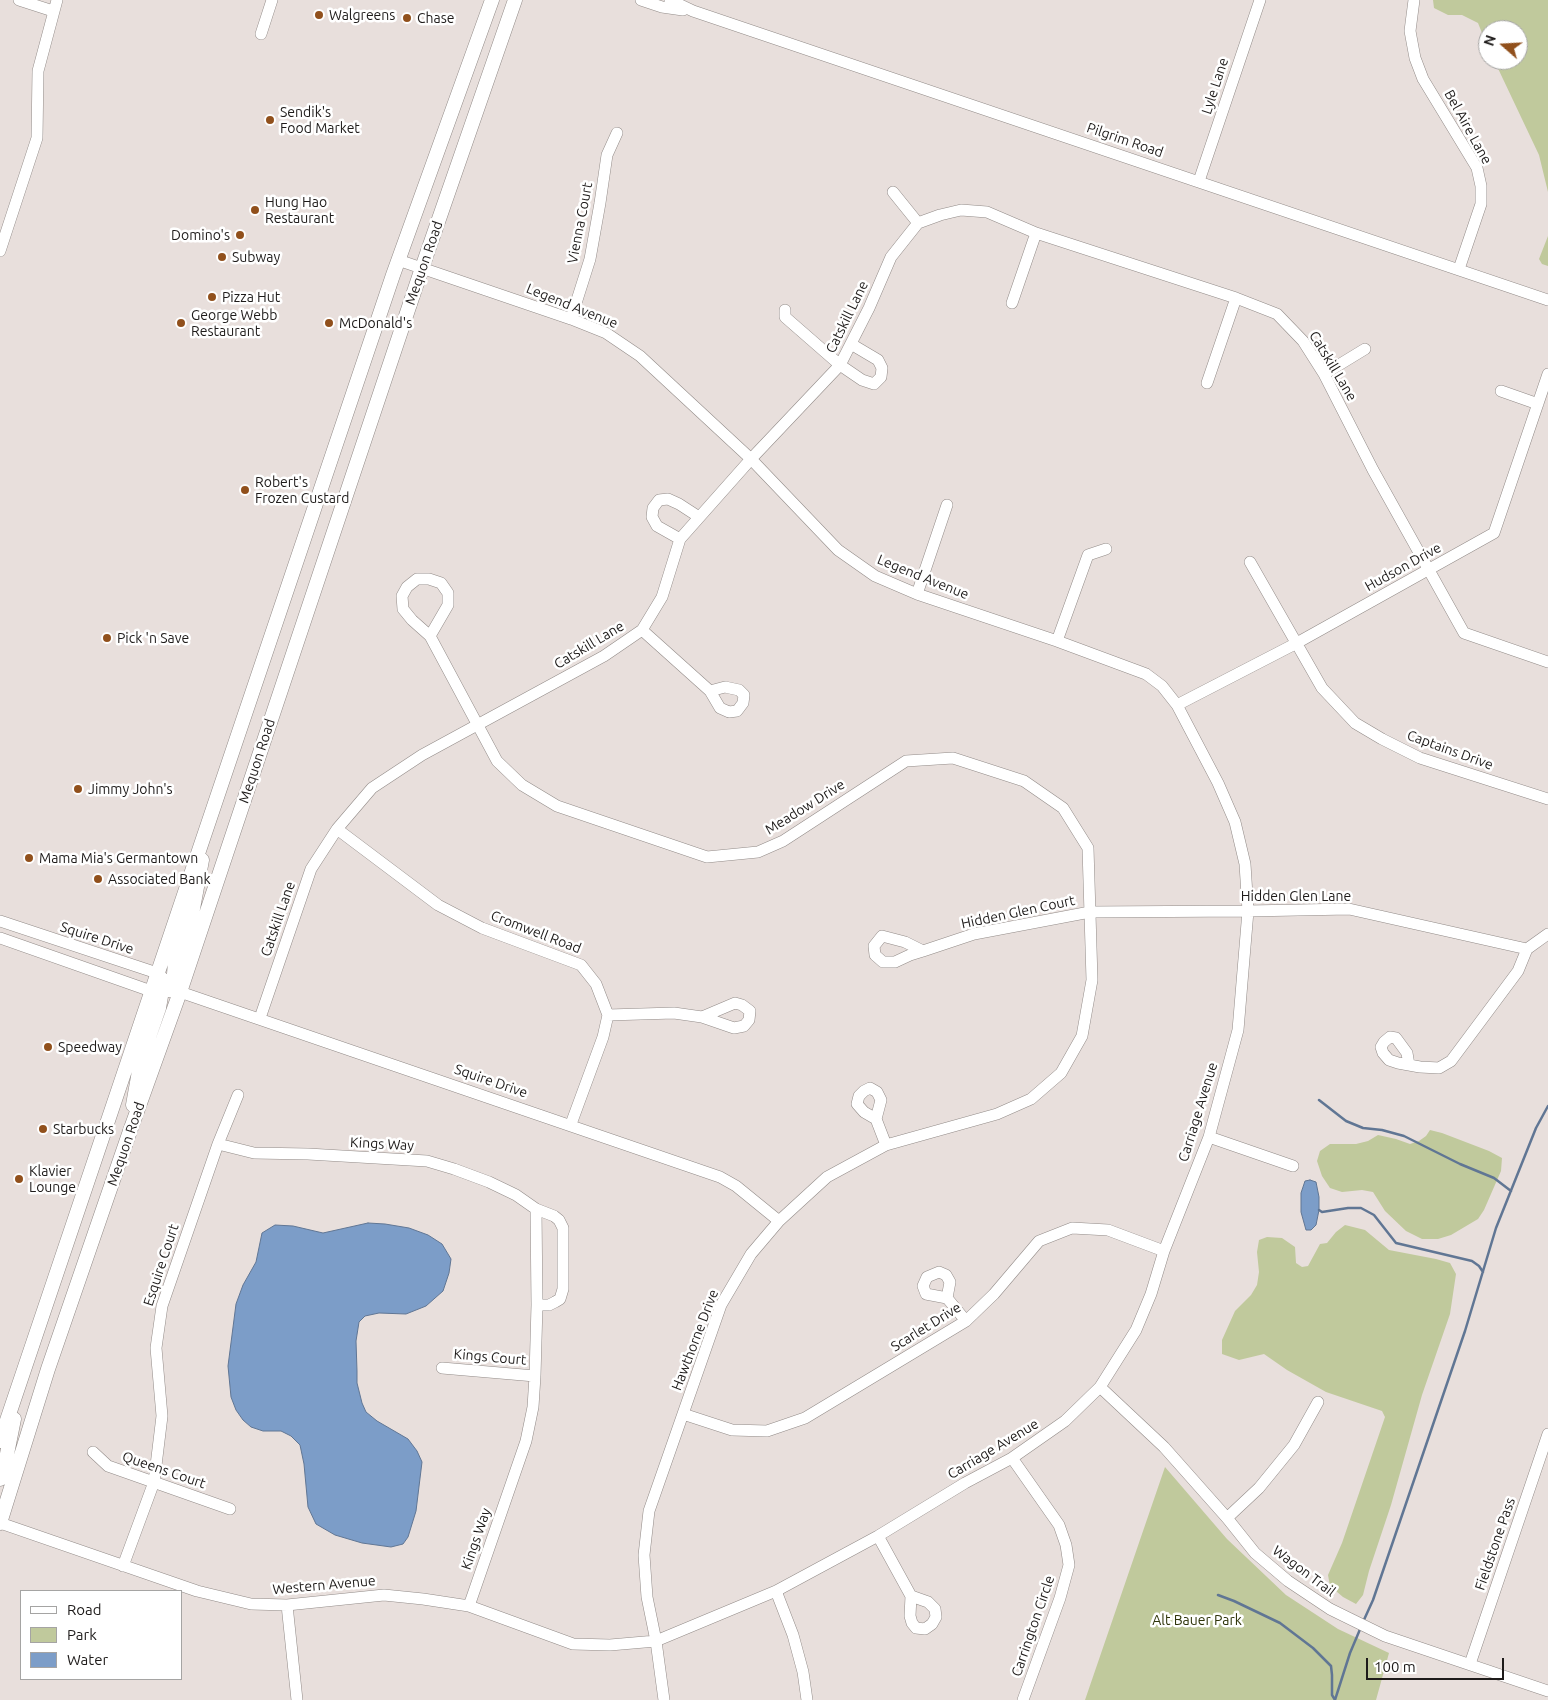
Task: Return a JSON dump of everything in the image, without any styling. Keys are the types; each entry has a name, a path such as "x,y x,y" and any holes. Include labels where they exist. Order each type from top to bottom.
{"main road":[{"name":"Mequon Road","path":"157,973 398,260 492,0"},
{"name":"Mequon Road","path":"0,1523 50,1363 180,992 422,268 515,0"},
{"path":"508,19 523,0"},
{"path":"180,992 174,974 175,963 192,914 200,878 207,827"},
{"path":"130,1131 134,1094 141,1060 159,1008 156,991 162,984 157,973"},
{"name":"Mequon Road","path":"0,1440 156,991"},
{"path":"28,1355 50,1363"},
{"path":"0,1479 14,1428 16,1393"}],"street":[{"path":"19,0 53,12"},
{"path":"0,251 37,138 38,71 57,0"},
{"path":"261,34 272,0"},
{"name":"Pilgrim Road","path":"641,0 662,7 692,11"},
{"name":"Pilgrim Road","path":"670,0 692,11 1548,300"},
{"name":"Lyle Lane","path":"1199,181 1260,0"},
{"name":"Bel Aire Lane","path":"1414,0 1410,31 1415,58 1424,79 1477,168 1481,186 1481,204 1459,269"},
{"name":"Vienna Court","path":"571,319 590,259 607,155 617,134"},
{"path":"893,192 918,223"},
{"name":"Catskill Lane","path":"260,1018 312,869 337,829 372,788 422,755 604,656 642,630 662,597 680,539 750,459 840,365 891,257 918,223 961,210 987,212 1036,233 1236,298 1277,314 1303,341 1324,374 1373,470 1464,633 1548,662"},
{"path":"1012,303 1036,233"},
{"name":"Legend Avenue","path":"398,260 571,319 606,333 640,356 750,459 838,550 874,576 917,594 1146,674 1162,686 1177,705 1218,783 1235,822 1245,864 1248,912"},
{"path":"1207,383 1236,298"},
{"path":"785,310 785,317 840,365 862,380 874,384 881,377 882,368 878,360 851,344"},
{"path":"1324,374 1365,349"},
{"name":"Hudson Drive","path":"1177,705 1296,644 1494,533 1542,400 1548,374"},
{"path":"1502,391 1542,400"},
{"path":"680,539 657,526 652,517 653,508 658,500 668,499 674,501 699,517"},
{"path":"917,594 947,505"},
{"path":"1057,642 1088,555 1106,549"},
{"name":"Captains Drive","path":"1250,562 1322,688 1355,724 1382,740 1420,758 1548,799"},
{"path":"417,579 429,579 440,583 448,594 448,605 430,636 403,609 402,596 407,586 417,579"},
{"path":"642,630 710,691"},
{"name":"Meadow Drive","path":"430,636 497,761 522,786 557,806 707,857 758,852 783,841 906,761 953,758 1024,781 1064,808 1088,848 1090,912"},
{"name":"Cromwell Road","path":"337,829 438,905 482,928 581,965 596,984 608,1015"},
{"name":"Hidden Glen Lane","path":"1090,912 1248,912 1349,909 1527,949"},
{"name":"Hidden Glen Court","path":"923,951 974,934 1090,912"},
{"name":"Hawthorne Drive","path":"664,1700 656,1641 647,1597 644,1555 649,1511 721,1305 751,1254 779,1221 827,1176 886,1145 997,1114 1031,1099 1061,1073 1082,1036 1092,980 1090,912"},
{"name":"Carriage Avenue","path":"656,1641 776,1590 878,1536 965,1483 1012,1458 1065,1422 1100,1387 1136,1330 1151,1294 1164,1251 1209,1137 1238,1030 1248,912"},
{"name":"Squire Drive","path":"0,921 157,973 180,992"},
{"path":"1409,1065 1420,1068 1439,1068 1451,1061 1518,971 1527,949 1548,934"},
{"name":"Squire Drive","path":"0,938 156,991 180,992 260,1018 572,1124 720,1177 736,1186 779,1221"},
{"path":"572,1124 603,1037 608,1015 674,1013 702,1017"},
{"name":"Esquire Court","path":"123,1566 154,1482 162,1416 156,1348 162,1306 218,1144 238,1095"},
{"path":"876,1119 886,1145"},
{"path":"1209,1137 1293,1166"},
{"name":"Kings Way","path":"218,1144 254,1152 427,1161 490,1182 516,1195 536,1209 554,1216 559,1220 563,1228 563,1288 560,1299 549,1305 537,1305"},
{"name":"Kings Way","path":"469,1606 526,1442 533,1407 537,1305 536,1209"},
{"name":"Scarlet Drive","path":"683,1414 732,1430 767,1431 805,1418 966,1321 994,1294 1039,1242 1072,1228 1108,1230 1164,1251"},
{"path":"947,1298 966,1321"},
{"name":"Kings Court","path":"442,1368 535,1376"},
{"name":"Wagon Trail","path":"1100,1387 1164,1447 1227,1518 1255,1553 1288,1581 1330,1609 1385,1636 1548,1690"},
{"path":"1227,1518 1259,1488 1294,1445 1318,1402"},
{"name":"Fieldstone Pass","path":"1470,1664 1548,1434"},
{"name":"Queens Court","path":"93,1452 108,1466 230,1508"},
{"name":"Carrington Circle","path":"1012,1458 1059,1525 1066,1545 1069,1565 1060,1598 1023,1700"},
{"name":"Western Avenue","path":"0,1523 198,1591 251,1604 287,1606 384,1595 469,1606 573,1644 610,1645 656,1641"},
{"path":"878,1536 911,1596"},
{"path":"776,1590 793,1635 801,1663 807,1700"},
{"path":"287,1606 297,1700"}],"green space":[{"path":"1433,0 1548,0 1548,192 1539,155 1499,70 1528,70 1528,20 1478,20 1478,23 1462,15 1448,15 1434,8"},
{"path":"1548,236 1548,266 1542,264 1539,259"},
{"path":"1430,1130 1489,1151 1502,1158 1501,1171 1484,1210 1478,1219 1451,1235 1438,1239 1422,1239 1406,1231 1385,1211 1373,1192 1362,1190 1342,1192 1330,1188 1322,1176 1317,1161 1320,1151 1330,1144 1356,1144 1368,1141 1378,1135 1410,1144 1419,1141"},
{"path":"1345,1225 1365,1230 1389,1250 1450,1263 1456,1274 1450,1314 1422,1395 1363,1595 1356,1604 1343,1597 1330,1586 1328,1575 1342,1543 1385,1417 1382,1411 1326,1392 1287,1370 1264,1354 1239,1360 1222,1354 1222,1340 1235,1311 1251,1295 1257,1285 1259,1240 1267,1237 1282,1238 1295,1247 1296,1263 1302,1267 1308,1266 1320,1244 1327,1243"},
{"name":"Alt Bauer Park","path":"1165,1467 1227,1539 1286,1595 1338,1629 1389,1653 1376,1700 1085,1700"}],"water":[{"path":"1305,1181 1316,1182 1319,1210 1316,1225 1311,1230 1306,1230 1301,1212 1301,1193"},
{"path":"368,1223 409,1228 428,1235 442,1244 451,1259 443,1291 426,1306 406,1314 379,1313 365,1316 359,1322 356,1341 357,1383 366,1412 377,1421 408,1439 422,1462 416,1511 408,1537 403,1544 391,1547 362,1543 335,1535 316,1524 308,1507 304,1464 300,1445 291,1436 281,1431 263,1431 251,1427 243,1420 236,1410 231,1397 228,1366 236,1304 243,1285 256,1262 262,1233 275,1225 293,1226 323,1233"}],"waterway":[{"path":"1319,1100 1346,1121 1363,1128 1382,1130 1404,1136 1460,1164 1494,1178 1511,1191"},
{"path":"1363,1622 1373,1600 1465,1331 1496,1228 1536,1128 1548,1106"},
{"path":"1319,1210 1322,1212 1361,1208 1374,1215 1396,1243 1472,1261 1483,1272"},
{"path":"1218,1595 1280,1623 1313,1648 1331,1666 1332,1695 1335,1700"},
{"path":"1335,1700 1350,1653 1361,1627"}],"place":[{"name":"Walgreens","path":"319,15"},
{"name":"Chase","path":"407,18"},
{"name":"Sendik's Food Market","path":"270,120"},
{"name":"Hung Hao Restaurant","path":"255,210"},
{"name":"Domino's","path":"240,235"},
{"name":"Subway","path":"222,257"},
{"name":"Pizza Hut","path":"212,297"},
{"name":"George Webb Restaurant","path":"181,323"},
{"name":"McDonald's","path":"329,323"},
{"name":"Robert's Frozen Custard","path":"245,490"},
{"name":"Pick 'n Save","path":"107,638"},
{"name":"Jimmy John's","path":"78,789"},
{"name":"Mama Mia's Germantown","path":"29,858"},
{"name":"Associated Bank","path":"98,879"},
{"name":"Speedway","path":"48,1047"},
{"name":"Starbucks","path":"43,1129"},
{"name":"Klavier Lounge","path":"19,1179"}]}
